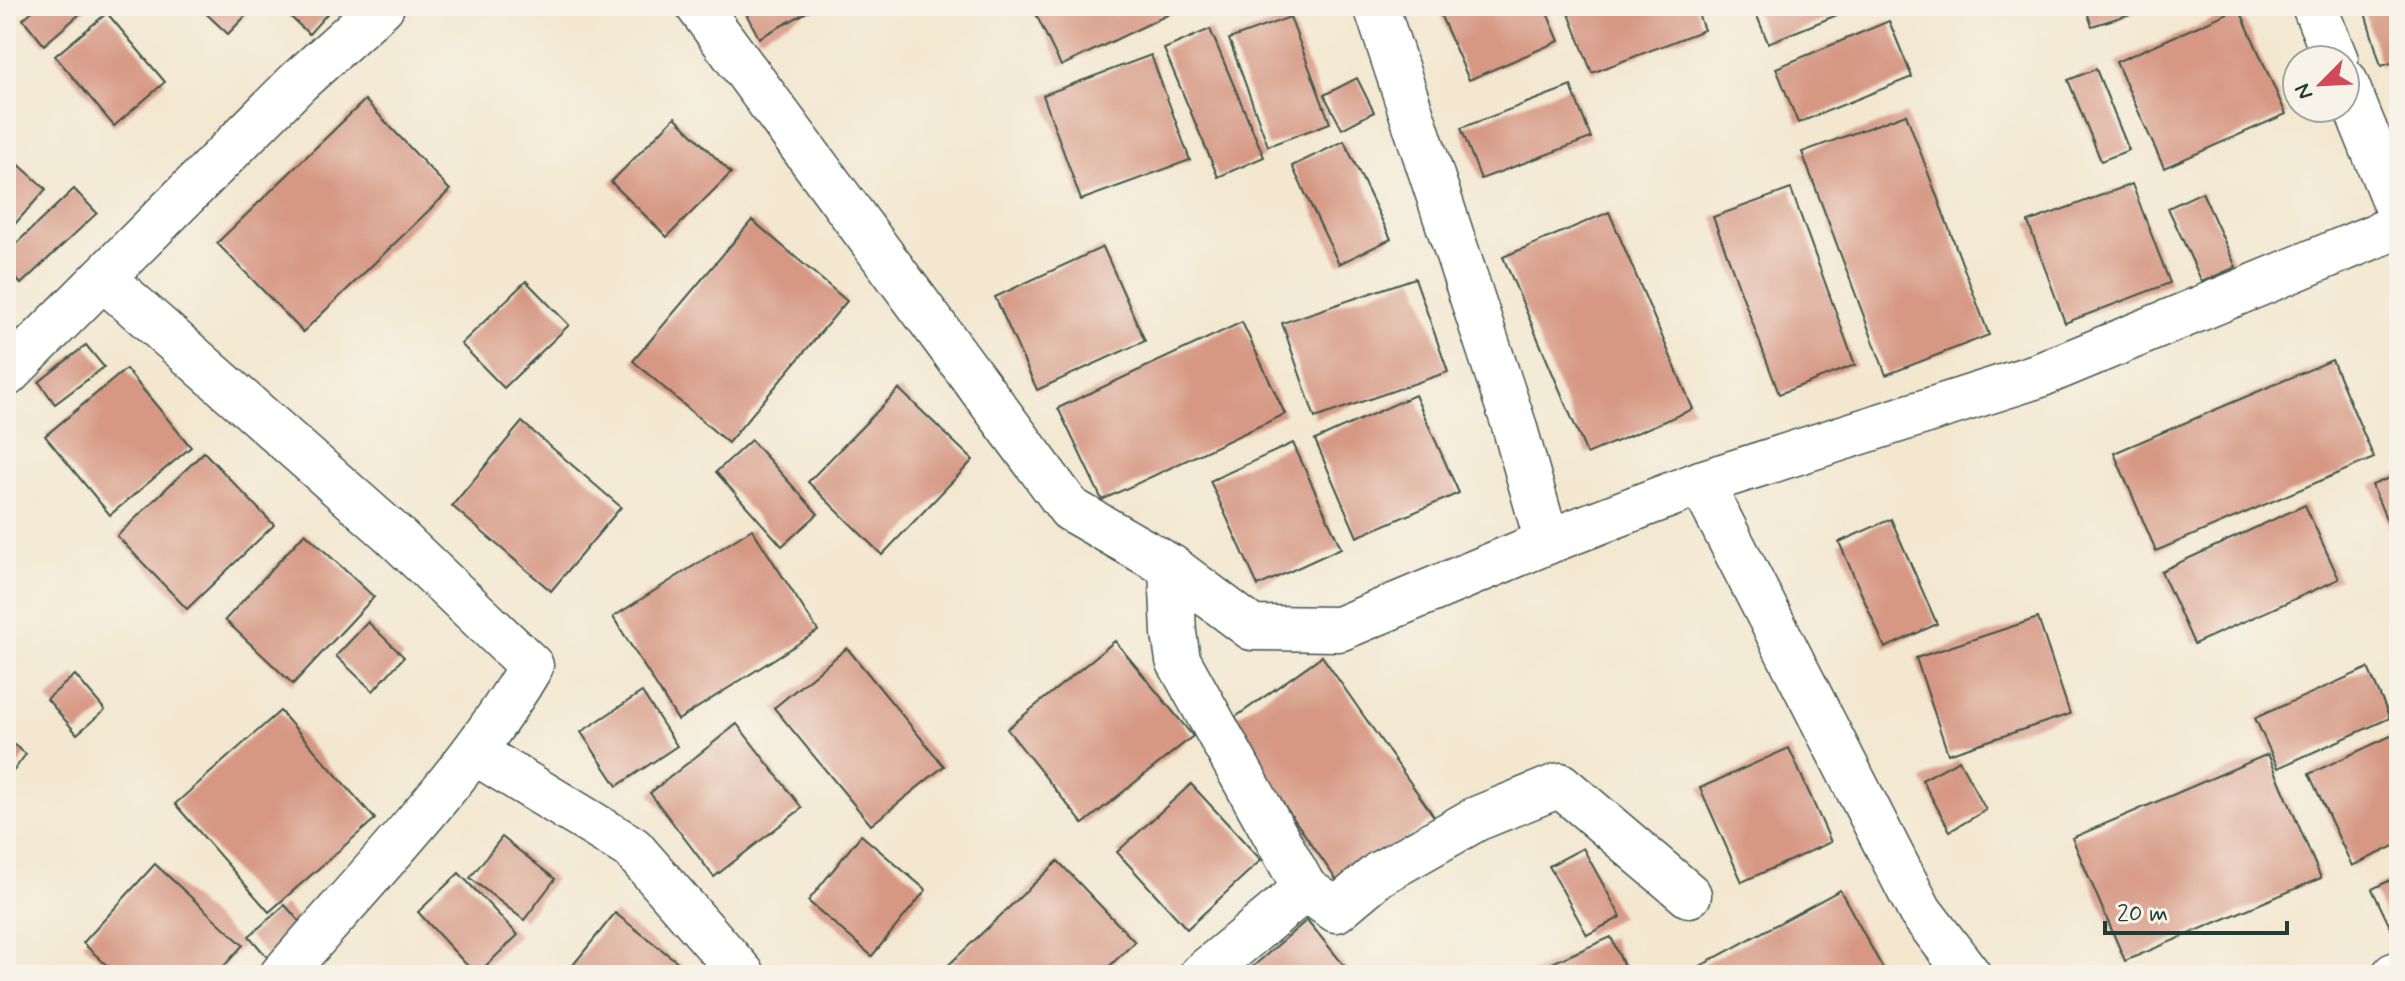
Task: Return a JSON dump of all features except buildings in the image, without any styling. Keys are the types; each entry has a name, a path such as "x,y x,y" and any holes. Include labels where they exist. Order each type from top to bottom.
{"street":[{"path":"6,375 299,81 382,6"},
{"path":"698,6 1070,509 1171,567 1252,628 1339,629 1547,542 1701,483 2040,375 2399,226"},
{"path":"1376,6 1514,425 1547,542"},
{"path":"2314,6 2329,44"},
{"path":"2361,120 2399,214"},
{"path":"103,278 393,534 531,666 510,703 474,752 282,975"},
{"path":"1701,483 1920,911 1969,975"},
{"path":"1171,567 1178,660 1305,889 1336,910 1379,874 1476,819 1560,785 1689,895"},
{"path":"474,752 632,848 743,975"},
{"path":"1201,975 1305,889"}]}
